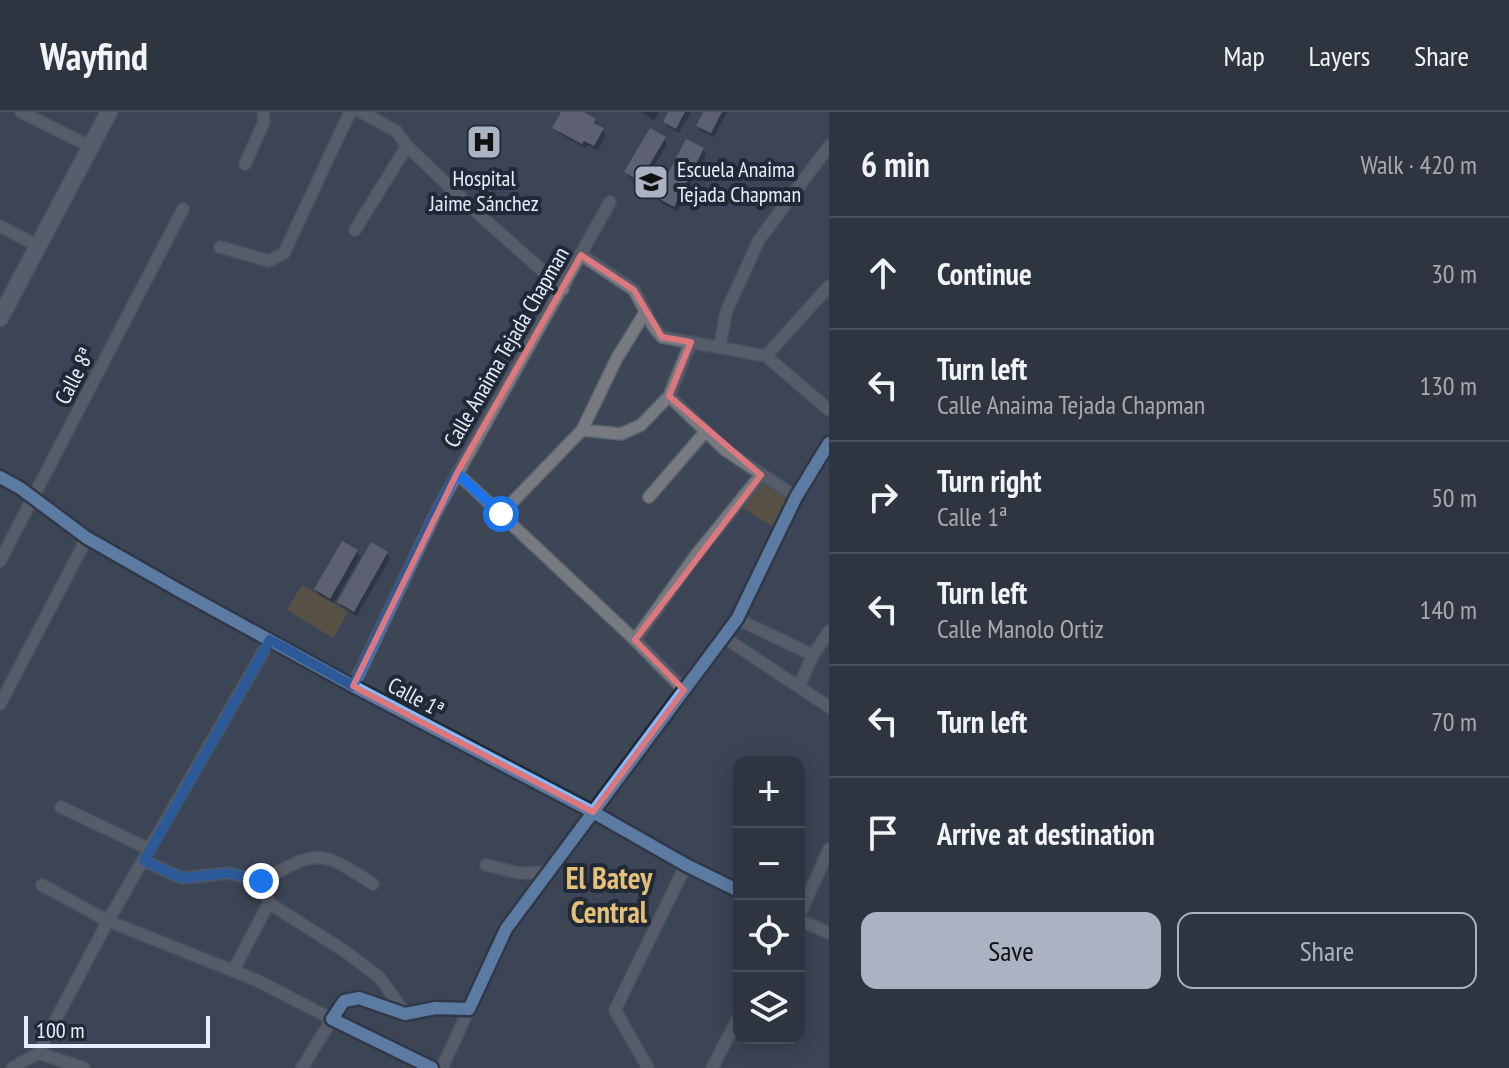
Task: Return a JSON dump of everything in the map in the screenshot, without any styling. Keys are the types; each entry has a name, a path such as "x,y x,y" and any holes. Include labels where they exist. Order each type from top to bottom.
{"main road":[{"path":"0,318 109,112"}],"street":[{"path":"21,112 91,147"},
{"path":"245,164 264,122 263,112"},
{"path":"220,247 269,261 284,253 350,112"},
{"path":"361,112 396,131 407,146 563,289"},
{"path":"355,230 407,146"},
{"path":"720,347 726,312 759,240 829,146"},
{"name":"Calle Anaima Tejada Chapman","path":"353,686 437,510 610,202"},
{"name":"Calle 8ª","path":"0,561 183,209"},
{"path":"0,226 38,246"},
{"path":"581,255 634,290 662,337 766,356 829,410"},
{"path":"766,356 829,286"},
{"path":"501,514 582,430 617,358 646,311"},
{"path":"582,430 621,434 641,425 669,396 691,342"},
{"path":"669,396 725,450 796,497"},
{"path":"649,497 705,432"},
{"path":"442,1068 506,929 725,638 796,497 829,443"},
{"path":"457,473 684,690"},
{"path":"635,640 696,555 761,475"},
{"name":"Calle 1ª","path":"0,477 87,538 353,686 733,888"},
{"path":"0,704 87,538"},
{"path":"737,619 813,655"},
{"path":"799,686 813,655 829,631"},
{"path":"725,638 829,707"},
{"path":"0,1064 11,1068 38,1053 108,921 270,640"},
{"path":"61,807 182,878 229,873 261,881 297,861 321,855 340,862 373,884"},
{"path":"805,904 829,849"},
{"path":"486,865 519,873 550,872"},
{"path":"648,1068 615,1010 686,865"},
{"path":"261,881 269,903 346,952 380,978 405,1014"},
{"path":"42,885 108,921 233,971 432,1068"},
{"path":"233,971 269,903"},
{"path":"805,921 829,933"},
{"path":"302,1068 344,1001 359,998 405,1014 436,1008 469,1009"},
{"path":"712,1068 733,1028"},
{"path":"38,1053 84,1068"}],"highlighted area":[{"path":"581,255 634,290 662,337 691,342 669,396 761,475 635,640 684,690 593,812 353,686 457,473"}],"shaded area":[{"path":"763,479 792,498 777,529 741,507"},
{"path":"302,585 348,612 333,638 287,610"}],"building":[{"path":"561,112 584,112 596,119 594,123 604,128 594,146 584,141 582,144 552,128"},
{"path":"668,112 685,112 676,129 663,122"},
{"path":"703,112 722,112 711,133 696,126"},
{"path":"650,128 666,137 640,181 624,172"},
{"path":"686,139 704,148 674,207 656,197"},
{"path":"342,541 358,550 330,599 314,589"},
{"path":"371,542 388,552 354,612 337,602"}],"cycle path":[{"path":"432,1068 332,1019 344,1001 359,998 405,1014 436,1008 469,1009 506,929 737,619 796,497 829,443"},
{"path":"0,477 20,488 87,538 180,591 733,888"}],"place":[{"name":"Hospital Jaime Sánchez","path":"484,142"},
{"name":"Escuela Anaima Tejada Chapman","path":"651,182"}],"district":[{"name":"El Batey Central","path":"609,896"}],"route":[{"path":"261,881 229,873 182,878 144,861 270,640 353,686 457,473 501,514"}]}
